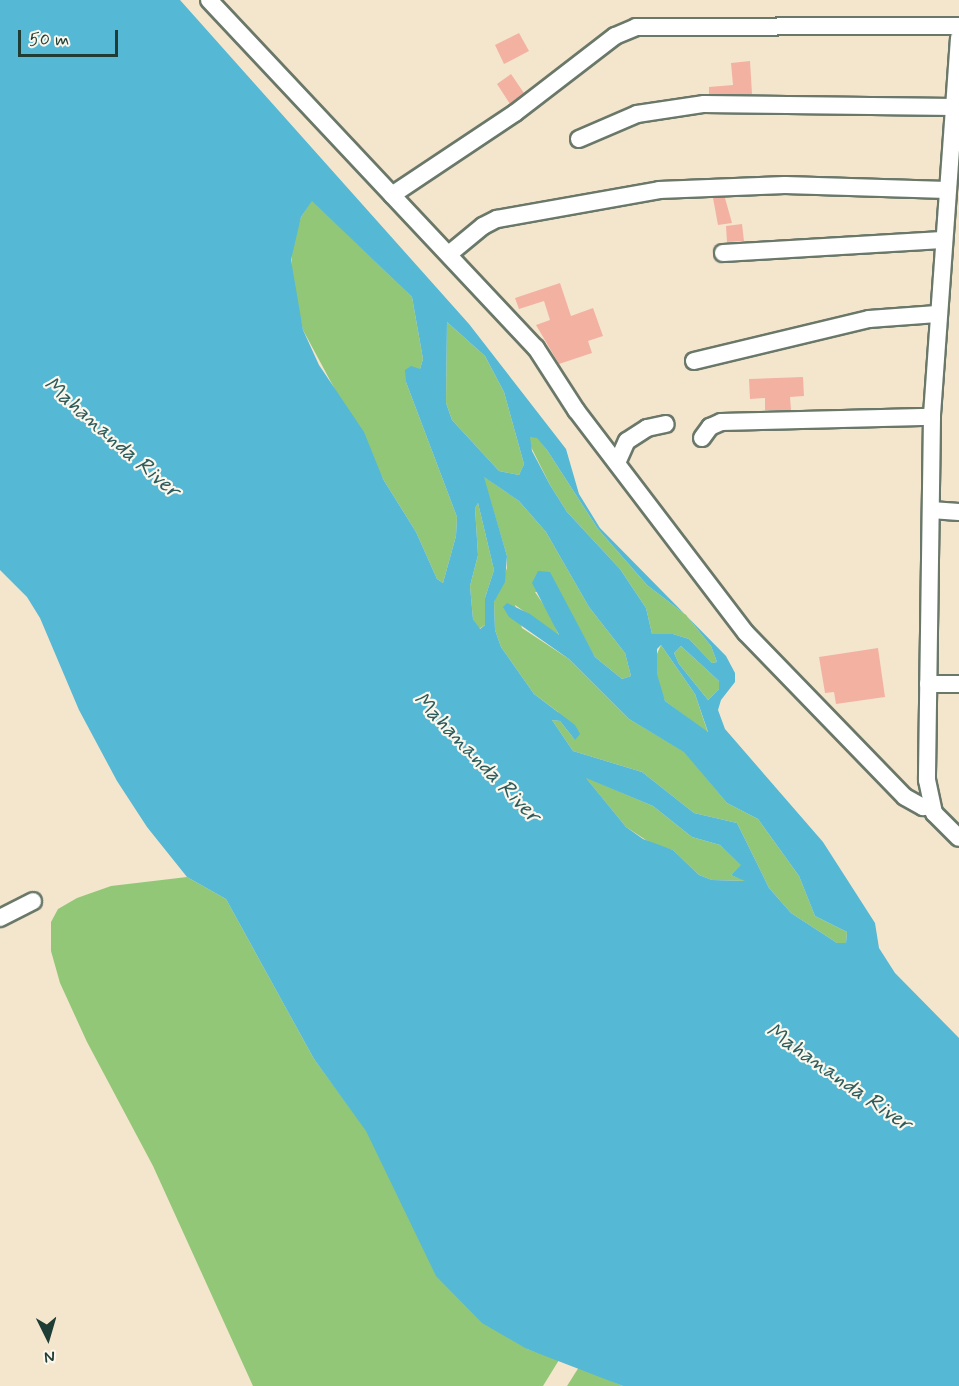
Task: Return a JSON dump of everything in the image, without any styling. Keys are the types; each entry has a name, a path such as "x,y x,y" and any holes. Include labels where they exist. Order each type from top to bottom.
{"street":[{"path":"209,0 536,348 617,463 746,633 905,797 923,807 931,806"},
{"path":"392,195 515,113 615,36 636,27 959,26"},
{"path":"959,38 937,314 932,417 927,780 931,806 938,820 959,838"},
{"path":"579,139 637,114 704,104 954,107"},
{"path":"449,254 483,226 497,219 659,190 785,185 947,190"},
{"path":"723,253 943,240"},
{"path":"694,361 869,320 937,314"},
{"path":"702,438 710,427 721,422 932,417"},
{"path":"617,463 627,441 647,428 666,423"},
{"path":"931,510 959,512"},
{"path":"928,684 959,684"},
{"path":"0,918 33,901"}],"green space":[{"path":"312,200 412,297 423,359 420,369 406,382 457,517 456,536 443,583 437,579 416,532 383,479 303,330 291,276 292,245 301,217"},
{"path":"447,322 485,356 504,392 524,464 519,475 499,471 452,420 446,403"},
{"path":"530,437 537,437 547,450 598,529 647,585 686,615 711,646 717,662 712,663 689,639 673,634 652,634 646,608 620,569 567,512 550,485 528,441"},
{"path":"483,476 519,501 546,532 589,607 625,653 631,676 622,679 595,657 559,593 535,592 550,614 559,636 515,605 522,628 569,659 629,719 685,752 727,803 758,819 799,876 815,916 847,932 846,943 837,943 791,913 769,888 737,823 694,813 642,772 573,751 552,720 560,721 575,740 558,712 534,694 501,647 495,630 494,602 507,568 507,556"},
{"path":"478,503 494,570 485,598 485,625 479,629 473,619 470,586 478,555 475,508"},
{"path":"661,645 695,694 708,733 665,701 657,683 656,656"},
{"path":"681,646 719,681 719,689 708,700 679,664 674,653"},
{"path":"585,777 653,806 692,837 720,845 742,865 731,875 747,881 712,880 699,875 673,850 652,844 626,827"},
{"path":"187,877 226,899 314,1059 527,1349 559,1360 543,1386 253,1386 153,1166 87,1042 60,983 51,951 51,922 58,909 77,898 111,886"},
{"path":"579,1367 623,1386 567,1386"}],"water":[{"name":"Mahananda River","path":"0,0 180,0 469,324 566,449 579,494 600,528 685,614 647,585 598,529 547,450 537,438 530,437 532,451 567,512 620,569 646,608 652,634 673,634 689,639 712,663 717,662 711,646 688,617 726,656 735,673 735,682 721,700 718,710 725,729 823,842 875,923 879,948 895,973 959,1038 959,1386 623,1386 527,1349 482,1323 436,1276 366,1131 314,1059 226,899 187,877 147,827 117,781 79,710 40,618 27,597 0,570","holes":["312,201 412,297 423,359 420,369 411,366 405,370 406,382 457,517 456,536 443,583 437,579 416,532 383,479 364,432 319,365 303,330 291,260 301,217","447,322 485,356 504,392 524,464 519,475 499,471 452,420 446,403","484,477 519,501 546,532 589,607 625,653 631,676 622,679 595,657 550,572 538,571 532,583 559,635 530,614 507,603 503,607 509,617 569,659 629,719 684,752 727,803 758,819 799,876 815,916 847,932 846,943 837,943 791,913 769,888 737,823 694,813 642,772 573,751 552,720 560,721 575,740 580,734 575,725 534,694 501,647 495,630 494,602 505,582 507,556","478,503 494,570 485,598 485,625 480,629 473,619 470,586 478,555 475,508","661,645 695,694 708,732 665,701 657,674 657,649","681,646 719,681 719,689 708,700 679,664 674,653","586,778 653,806 692,837 720,845 741,865 731,875 745,881 712,880 699,875 673,850 643,839 626,827"]}],"building":[{"path":"519,33 529,51 504,64 495,45"},
{"path":"750,61 752,94 709,94 709,87 733,85 731,63"},
{"path":"511,74 524,93 510,104 497,84"},
{"path":"713,198 725,198 732,223 718,225"},
{"path":"742,224 744,241 727,242 726,226"},
{"path":"560,283 571,316 593,308 603,336 588,341 592,353 559,364 536,325 550,320 544,301 519,309 515,298"},
{"path":"803,377 804,396 790,397 791,410 765,410 765,398 750,399 749,379"},
{"path":"878,648 885,697 836,704 834,692 825,693 819,657"}]}
